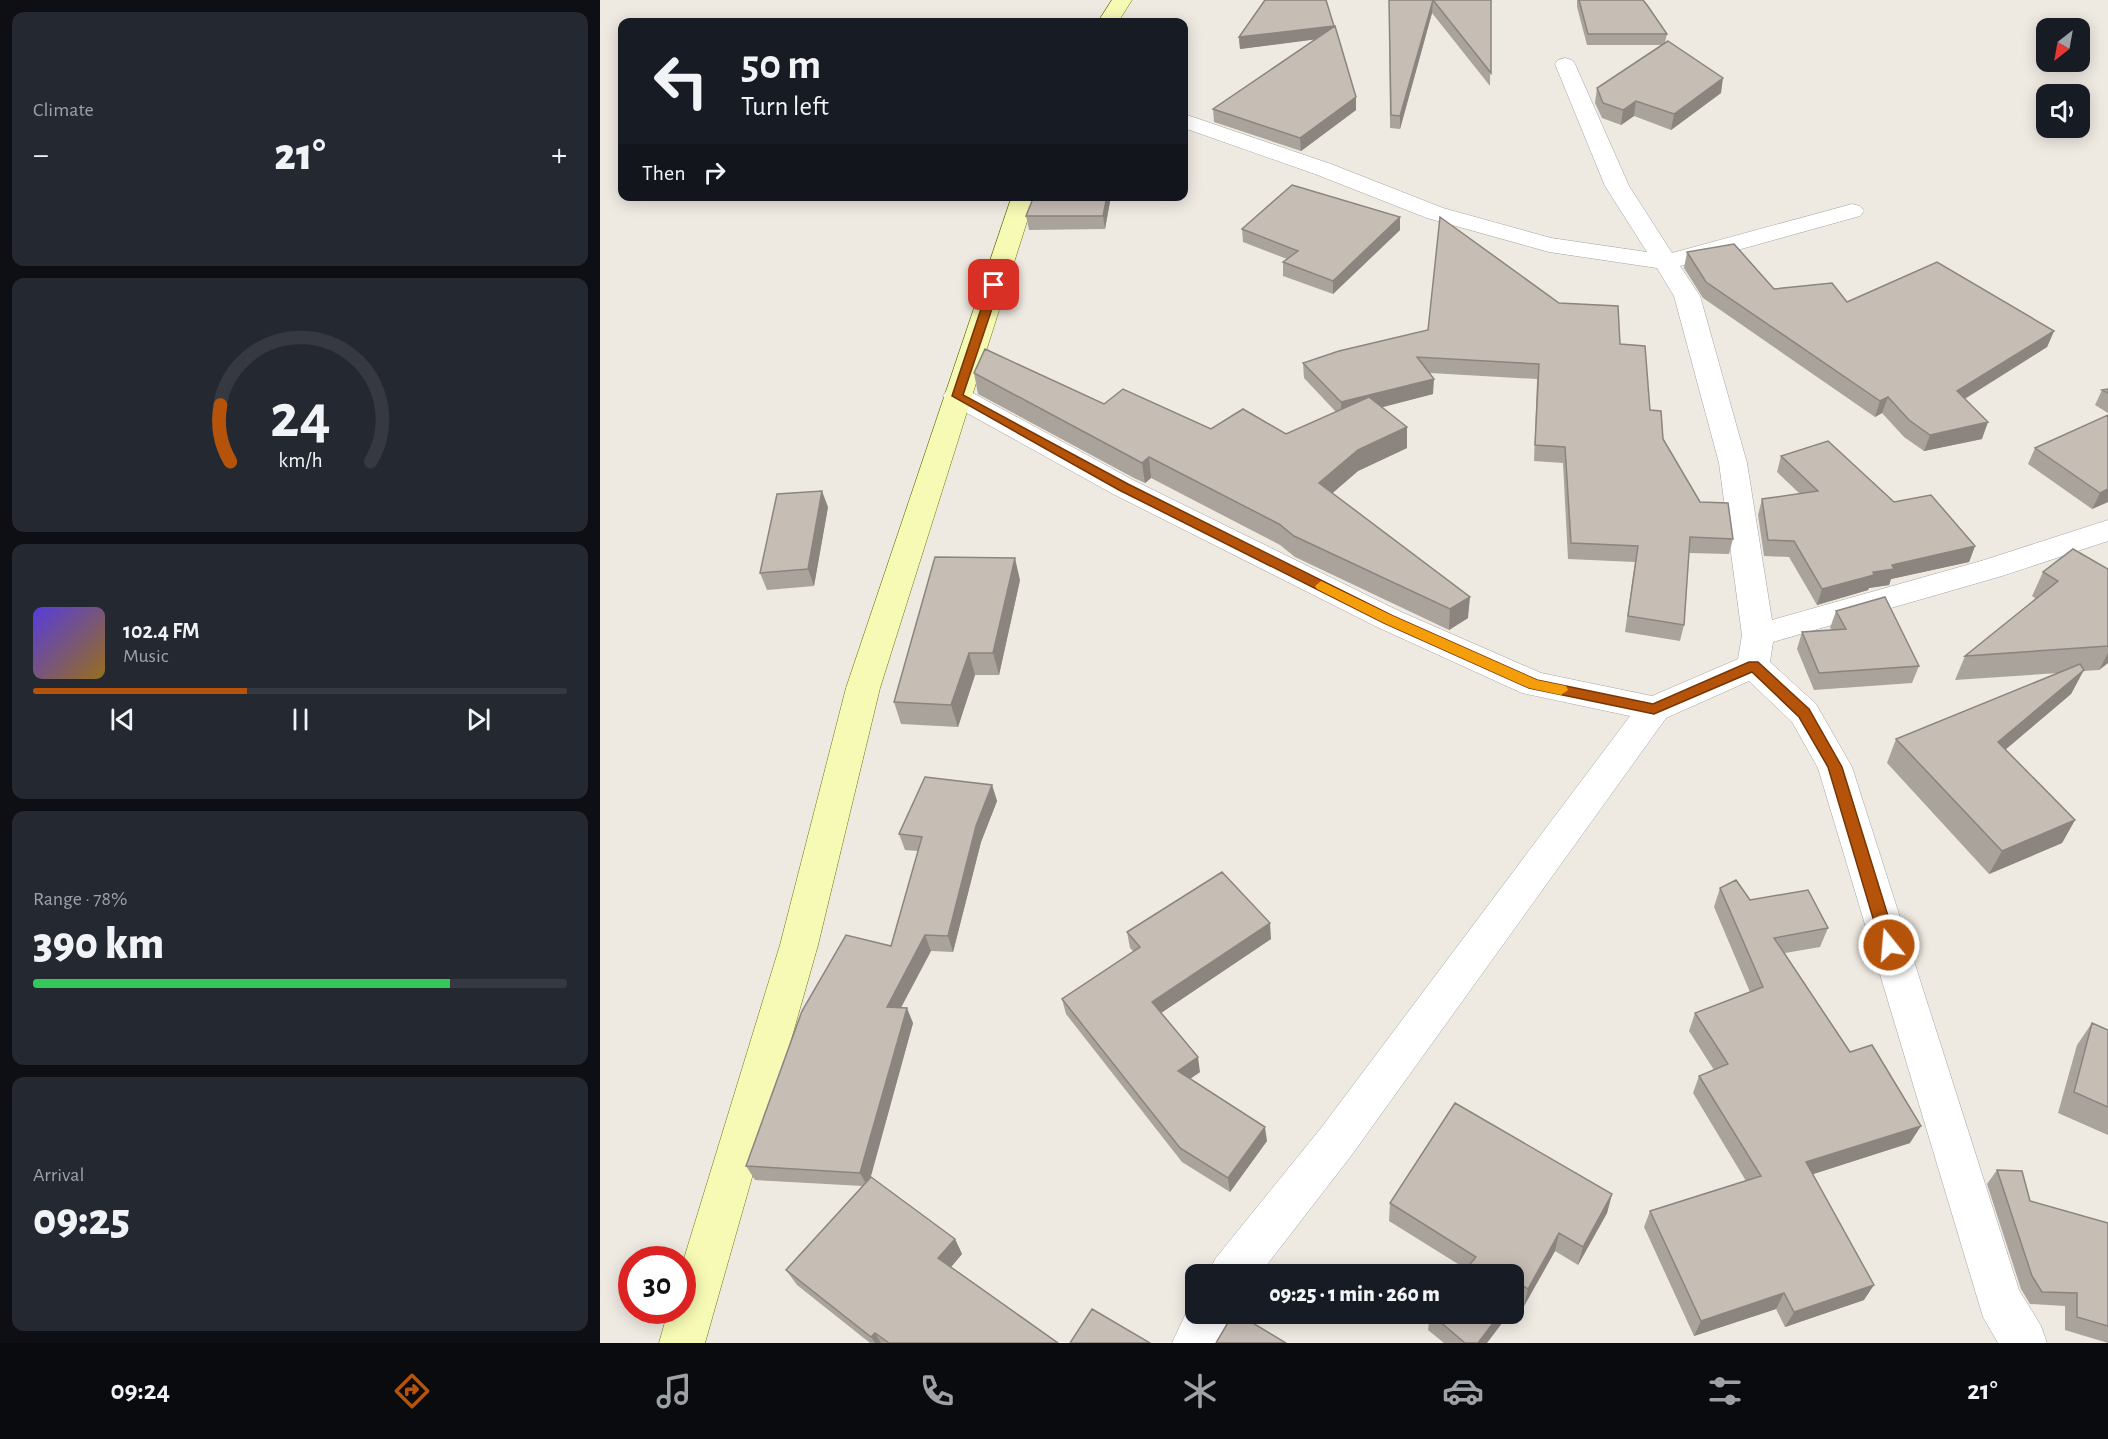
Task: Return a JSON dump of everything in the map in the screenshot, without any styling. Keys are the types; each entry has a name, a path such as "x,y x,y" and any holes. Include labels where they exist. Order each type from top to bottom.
{"street":[{"path":"1111,18 1122,0"},
{"path":"1565,64 1617,186 1687,296 1733,463 1756,650 1804,713 1835,767 1999,1301 2024,1343"},
{"path":"1188,122 1323,169 1435,213 1549,245 1665,262 1852,211"},
{"path":"682,1343 799,945 863,688 1022,201"},
{"path":"957,396 1123,487 1388,619 1534,684 1654,709"},
{"path":"1239,1264 1336,1142 1654,709 1756,650 2108,530"},
{"path":"1195,1343 1204,1324"}],"building":[{"path":"1265,0 1326,0 1334,26 1239,37"},
{"path":"1389,0 1433,0 1400,116 1391,115"},
{"path":"1433,0 1491,0 1491,73"},
{"path":"1579,0 1643,0 1667,34 1588,34"},
{"path":"1335,26 1356,97 1300,138 1213,109"},
{"path":"1668,41 1723,78 1674,114 1636,101 1623,110 1603,103 1597,88"},
{"path":"1292,185 1400,217 1333,281 1283,262 1298,251 1242,229"},
{"path":"1032,201 1106,201 1103,216 1026,216"},
{"path":"1440,217 1559,303 1618,306 1620,344 1645,346 1650,410 1661,411 1663,439 1700,502 1728,503 1733,539 1690,537 1684,625 1628,616 1638,546 1571,543 1565,447 1535,445 1539,364 1417,357 1434,379 1341,402 1303,363 1339,351 1428,330"},
{"path":"1734,244 1774,289 1832,283 1847,302 1937,262 2054,331 1957,391 1988,422 1930,435 1909,420 1888,397 1880,401 1706,282 1687,252"},
{"path":"985,349 1104,404 1123,389 1211,429 1243,409 1286,434 1369,397 1407,427 1358,450 1319,483 1470,597 1450,609 1294,536 1279,524 1149,457 1142,463 974,373"},
{"path":"2108,415 2108,489 2100,493 2035,448"},
{"path":"1828,441 1894,502 1931,495 1975,546 1892,565 1894,569 1873,572 1874,575 1822,589 1794,541 1768,540 1762,499 1818,491 1781,456"},
{"path":"822,491 808,569 760,573 777,494"},
{"path":"2073,549 2108,569 2108,646 1965,656 2058,581 2043,572"},
{"path":"935,557 1015,558 993,653 969,653 951,705 894,702"},
{"path":"1885,597 1919,666 1819,673 1802,632 1846,629 1836,611"},
{"path":"2080,664 2084,670 1998,742 2075,820 2002,851 1896,739"},
{"path":"925,777 992,785 976,826 948,936 925,935 887,1007 907,1008 860,1173 746,1166 802,1011 846,935 891,946 922,837 899,834"},
{"path":"1222,872 1270,923 1152,1002 1198,1057 1178,1071 1265,1127 1228,1178 1180,1148 1062,999 1140,947 1127,932"},
{"path":"1736,880 1750,900 1808,890 1828,928 1774,938 1850,1052 1872,1045 1921,1126 1806,1162 1874,1285 1794,1312 1784,1293 1701,1321 1650,1211 1761,1176 1699,1076 1728,1064 1695,1013 1763,987 1720,888"},
{"path":"2092,1023 2108,1030 2108,1107 2074,1092"},
{"path":"1455,1103 1612,1194 1583,1247 1559,1233 1528,1289 1524,1286 1524,1264 1470,1264 1476,1257 1390,1203"},
{"path":"1997,1170 2022,1171 2030,1201 2108,1223 2108,1326 2077,1317 2077,1293 2042,1292 2032,1276"},
{"path":"871,1177 955,1239 938,1258 1058,1343 889,1343 875,1333 871,1337 786,1270"},
{"path":"1092,1309 1150,1343 1070,1343"},
{"path":"1227,1324 1255,1324 1286,1343 1216,1343"},
{"path":"1443,1324 1492,1324 1478,1343 1465,1343"}],"slow traffic":[{"path":"1321,586 1388,619 1534,684 1561,690"}],"route":[{"path":"994,285 957,396 1123,487 1388,619 1534,684 1654,709 1754,666 1804,713 1835,767 1889,945"}]}
